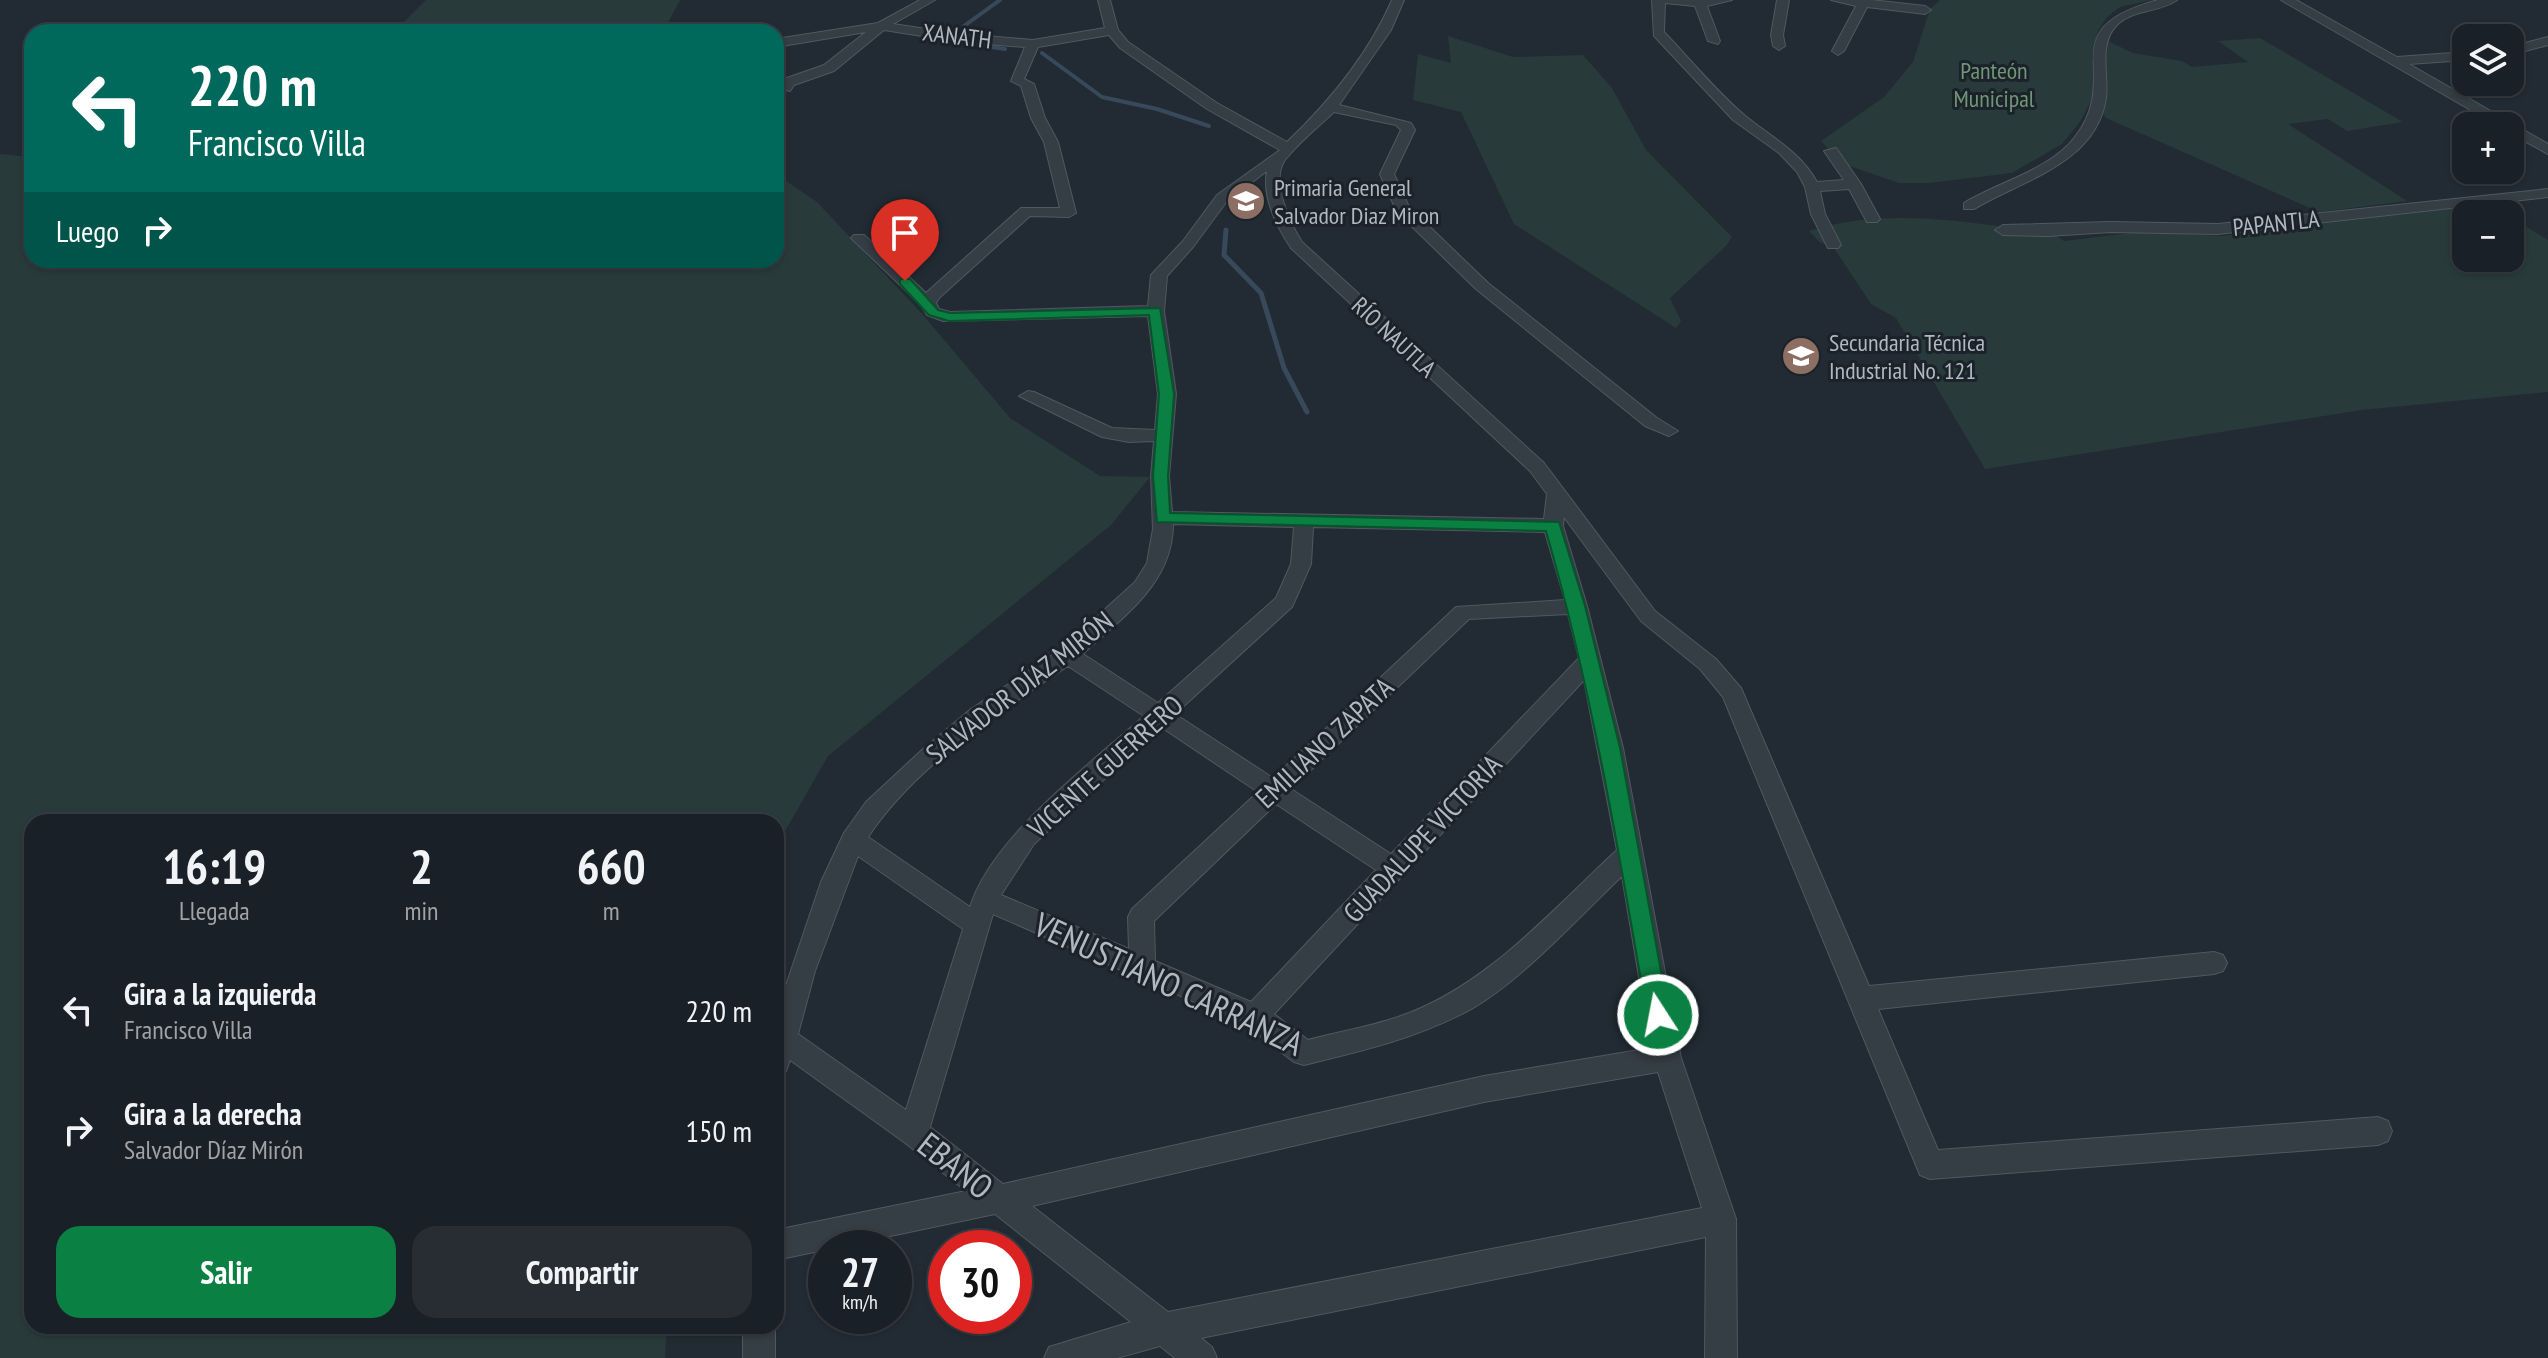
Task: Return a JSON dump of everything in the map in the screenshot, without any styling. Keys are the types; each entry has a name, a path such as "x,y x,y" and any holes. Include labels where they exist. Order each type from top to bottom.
{"street":[{"path":"785,88 801,77 829,68 881,26 929,0"},
{"path":"1104,0 1112,31 1124,45 1282,155"},
{"name":"SALVADOR DÍAZ MIRÓN","path":"784,1035 829,896 853,840 874,809 979,715 1068,655 1142,587 1157,563 1163,518 1160,476 1167,394 1156,311 1159,275 1188,244 1222,198 1282,155 1331,107 1385,30 1398,0"},
{"path":"1658,0 1661,5 1656,27 1658,33 1738,117 1794,160 1812,187 1818,214 1833,245"},
{"path":"1666,0 1701,3 1726,0"},
{"path":"1779,46 1777,35 1783,0"},
{"path":"1837,0 1925,10"},
{"path":"1969,206 2072,149 2089,126 2099,99 2101,43 2106,31 2114,21 2136,10 2171,0"},
{"path":"2287,0 2484,112"},
{"path":"1838,51 1865,2"},
{"path":"1701,3 1701,12 1714,41"},
{"path":"784,42 881,26"},
{"name":"XANATH","path":"881,26 960,38 1033,44 1112,31"},
{"path":"2524,49 2548,41"},
{"path":"928,303 1026,211 1069,213 1051,142 1027,84 1017,81 1033,44"},
{"path":"2530,48 2548,55"},
{"path":"2398,61 2452,57"},
{"path":"1331,107 1400,122 1406,126 1408,130 1387,174 1402,209 1482,286 1651,422 1669,431"},
{"path":"1406,126 1414,124 1422,112"},
{"path":"2524,136 2548,150"},
{"path":"1831,151 1854,184 1872,219"},
{"name":"RÍO NAUTLA","path":"1282,155 1272,183 1285,227 1296,245 1537,467 1648,616 1708,664 1733,694 1930,1165 2378,1131"},
{"path":"1812,187 1854,184"},
{"name":"PAPANTLA","path":"2003,230 2111,227 2218,229 2548,193"},
{"path":"859,238 928,303 933,312 949,317 1156,311"},
{"path":"1028,396 1108,433 1163,435"},
{"path":"1557,492 1553,526 1577,606 1611,748 1667,1058 1721,1219 1721,1358"},
{"path":"1163,518 1553,526"},
{"name":"VICENTE GUERRERO","path":"914,1132 985,899 1025,837 1285,602 1301,564 1304,522"},
{"name":"EMILIANO ZAPATA","path":"1142,967 1141,917 1463,612 1577,606"},
{"path":"1068,655 1394,869"},
{"name":"GUADALUPE VICTORIA","path":"1255,1016 1589,661"},
{"path":"853,840 978,926"},
{"name":"VENUSTIANO CARRANZA","path":"985,899 1255,1016 1304,1053 1403,1028 1464,999 1519,957 1628,855"},
{"path":"1861,999 2214,963"},
{"name":"EBANO","path":"784,1053 914,1132 1201,1358"},
{"path":"784,1243 999,1199 1484,1089 1667,1058"},
{"path":"1060,1358 1164,1329 1721,1219"},
{"path":"759,1334 759,1358"}],"green space":[{"path":"426,0 680,0 667,24 402,24"},
{"name":"Panteón Municipal","path":"1940,0 2152,0 2120,7 2107,17 2098,31 2092,56 2092,99 2080,122 2062,144 2012,173 1929,183 1899,183 1841,163 1821,141 1884,97 1913,62 1930,9"},
{"path":"1448,36 1513,57 1583,55 1612,88 1646,150 1732,237 1670,298 1681,321 1676,328 1514,224 1461,112 1413,100 1418,54 1451,63"},
{"path":"2260,38 2403,122 2347,131 2328,119 2288,124 2407,201 2319,212 2106,118 2101,111 2108,41 2133,53 2182,61 2192,67 2248,62 2218,41"},
{"path":"0,154 24,156 24,268 784,268 784,179 817,202 924,316 1010,418 1100,476 1150,477 1111,525 828,756 784,833 784,814 24,814 24,1334 666,1334 665,1358 0,1358"},
{"path":"2452,207 2452,272 2524,272 2524,225 2548,240 2548,392 2362,410 1985,469 1896,318 1871,304 1832,245 1821,243 1809,231 1869,219 1899,218 1992,225 2053,234 2064,241 2139,232 2223,236"}],"waterway":[{"path":"1000,0 964,26 964,34 971,44 1005,49"},
{"path":"1042,53 1102,97 1157,109 1209,126"},
{"path":"1226,230 1224,255 1261,293 1284,368 1307,412"}],"place":[{"name":"Primaria General Salvador Diaz Miron","path":"1246,201"},
{"name":"Secundaria Técnica Industrial No. 121","path":"1801,356"}],"route":[{"path":"905,281 933,312 949,317 1156,311 1167,394 1160,476 1163,518 1553,526 1577,606 1611,748 1658,1015"}]}
